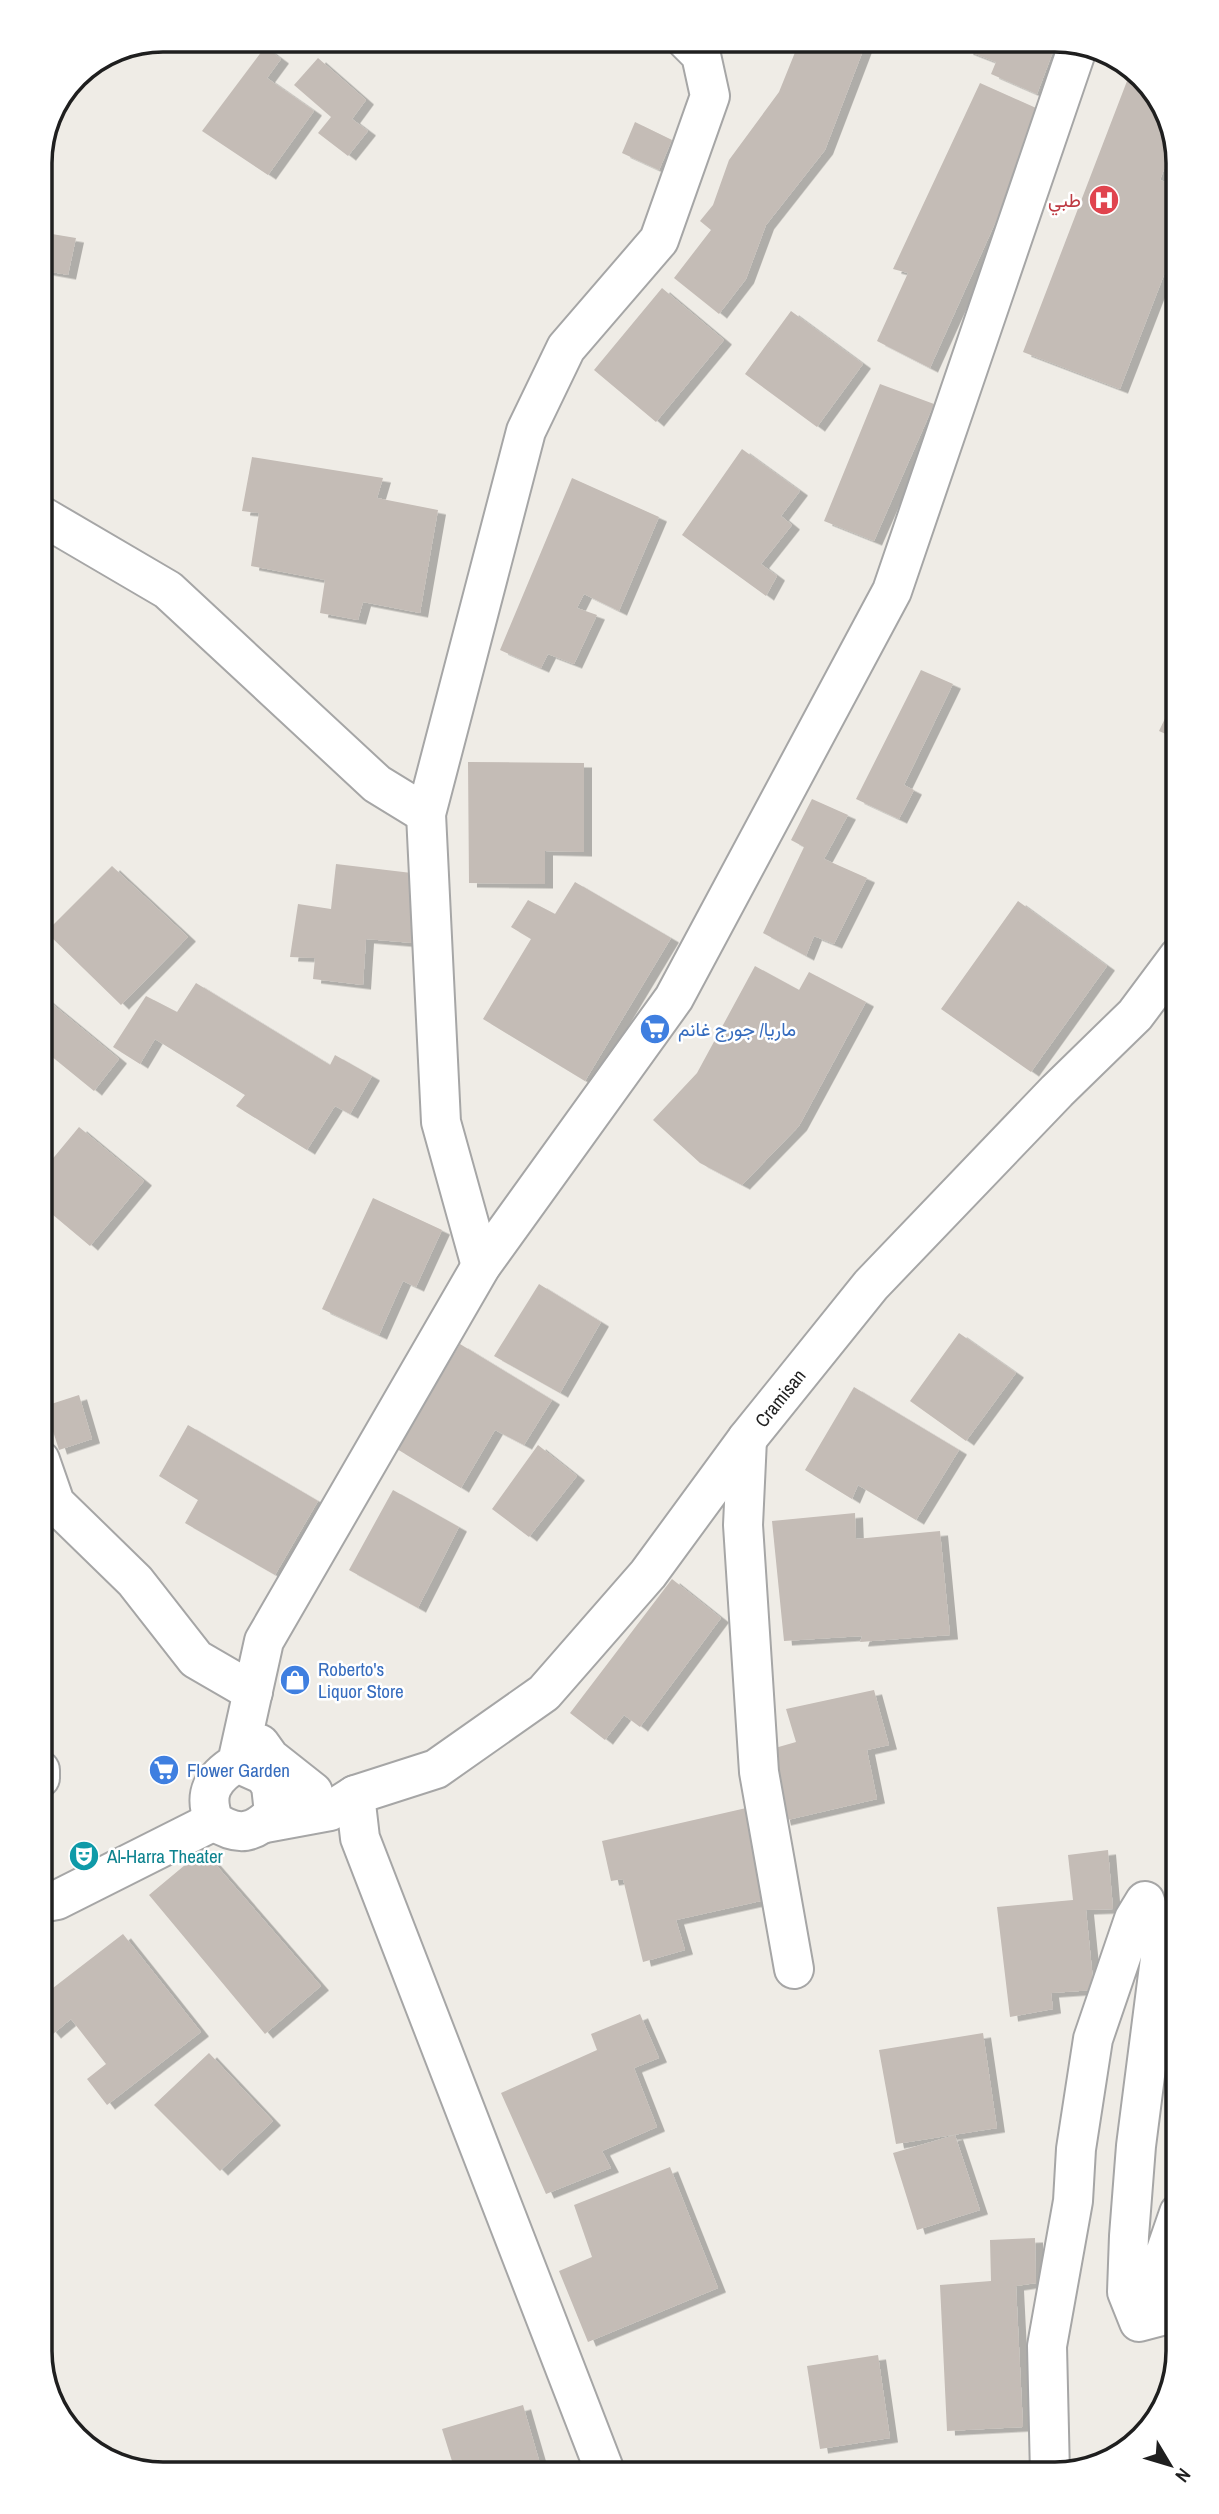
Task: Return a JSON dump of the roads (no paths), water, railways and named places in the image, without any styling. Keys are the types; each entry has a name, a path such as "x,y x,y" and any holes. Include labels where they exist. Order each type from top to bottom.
{"street":[{"path":"481,1266 440,1122 426,814 526,431 566,348 659,240 710,96 699,53"},
{"path":"355,1795 313,1792 250,1769 219,1775 210,1787 207,1800 214,1821 228,1831 242,1833 254,1830 274,1813 274,1799 250,1769 251,1701 264,1641 481,1266 674,998 892,591 1075,55"},
{"path":"53,523 168,590 377,784 426,814"},
{"name":"Cramisan","path":"355,1795 436,1769 544,1693 648,1574 747,1439 871,1285 1057,1091 1135,1015 1166,973"},
{"path":"747,1439 743,1525 759,1772 794,1969"},
{"path":"52,1496 55,1503 135,1581 196,1659 251,1701 257,1739 270,1758 313,1792"},
{"path":"265,1823 330,1811 355,1795"},
{"path":"355,1795 360,1838 601,2461"},
{"path":"52,1901 214,1821"},
{"path":"1050,2462 1047,2346 1073,2201 1076,2150 1093,2039 1134,1920 1144,1901 1161,1951 1139,2121 1129,2235 1127,2292 1139,2322 1158,2317 1160,2268 1166,2251"}],"place":[{"name":"طبي","path":"1104,200"},
{"name":"ماريا/ جورج غانم","path":"655,1029"},
{"name":"Roberto's Liquor Store","path":"295,1680"},
{"name":"Flower Garden","path":"164,1770"},
{"name":"Al-Harra Theater","path":"84,1856"}]}
